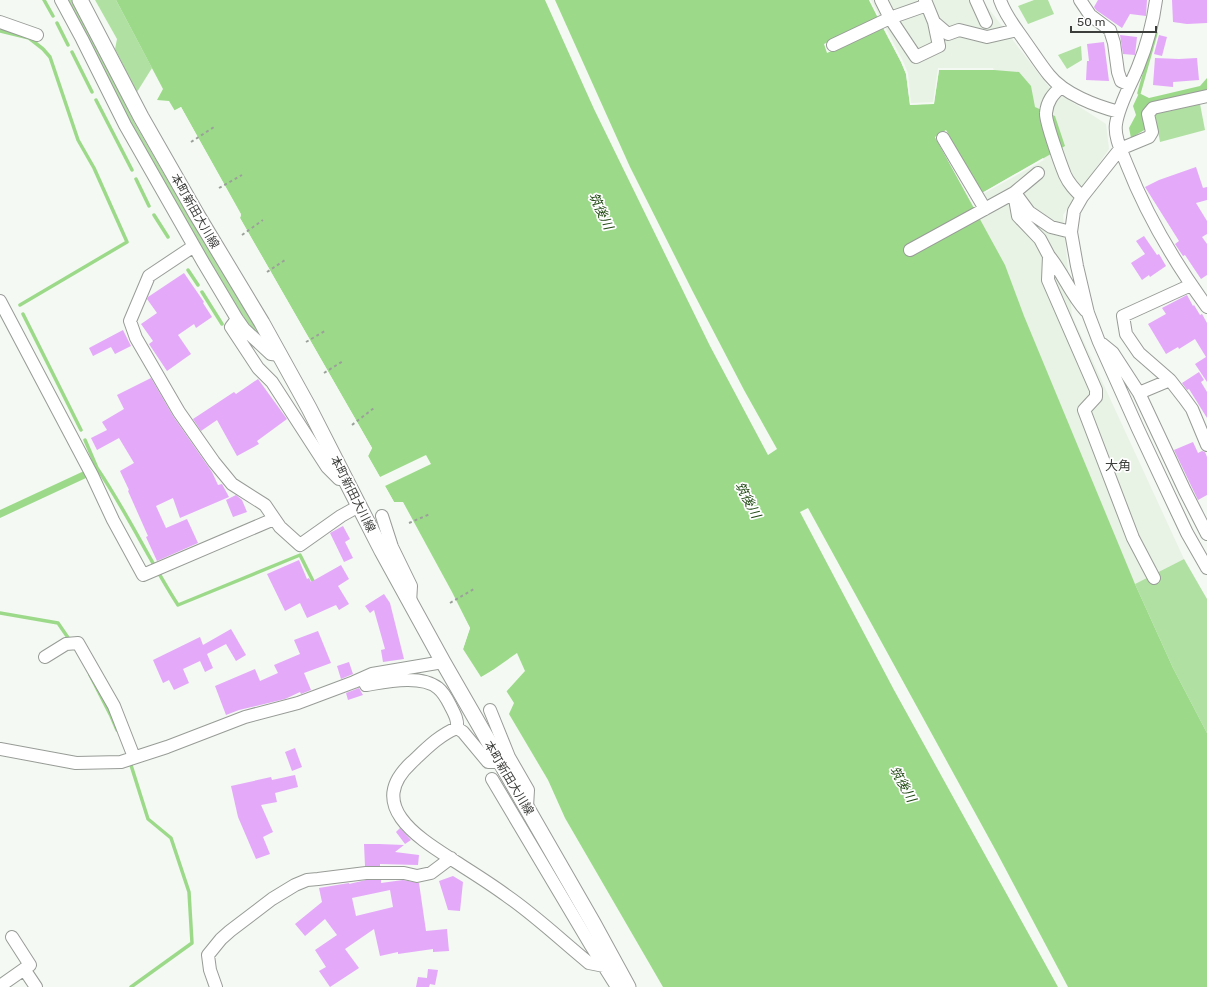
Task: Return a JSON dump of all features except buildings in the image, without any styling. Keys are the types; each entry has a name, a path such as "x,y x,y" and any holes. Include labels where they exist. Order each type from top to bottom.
{"main road":[{"name":"本町新田大川線","path":"80,0 141,117 280,355 410,603 499,762 527,807 610,965 628,987"}],"street":[{"path":"61,0 125,125 237,319 244,329 271,354 280,355"},
{"path":"833,45 890,18 926,3 934,22 939,46 916,57 890,18 881,0"},
{"path":"976,0 986,22"},
{"path":"1080,0 1090,15 1110,30 1121,81 1130,85"},
{"path":"1156,0 1154,21 1147,43 1119,112 1116,125 1120,149 1138,193 1162,238 1198,290 1207,307"},
{"path":"1000,3 1049,76 1061,87 1104,109 1119,112"},
{"path":"0,22 37,36"},
{"path":"934,22 948,34 959,30 986,37 1017,30"},
{"path":"1061,87 1052,95 1048,102 1046,119 1069,181 1072,187 1082,197"},
{"path":"1207,96 1153,108 1148,114 1152,132 1149,137 1120,149 1082,197 1074,211 1071,232 1088,313 1099,342 1184,527 1207,568"},
{"path":"943,138 985,209"},
{"path":"910,250 1014,193 1038,173"},
{"path":"1014,193 1029,212 1051,226 1071,232"},
{"path":"1014,193 1018,216 1040,239 1049,256 1059,268 1078,302 1088,313"},
{"path":"194,246 149,276 130,321 136,338 190,430 232,484 265,505 280,527 300,545 341,516 359,506"},
{"path":"1049,256 1048,280 1096,390 1096,397 1084,410 1133,538 1154,578"},
{"path":"1198,290 1123,316 1126,334 1139,353 1170,380 1192,409 1207,445"},
{"path":"0,301 143,575 274,519"},
{"path":"237,319 231,327 258,368 272,382 327,467 339,479 345,478"},
{"path":"1099,342 1113,353 1139,394 1207,534"},
{"path":"1139,394 1170,380"},
{"path":"382,516 392,547 411,586 410,603"},
{"path":"46,657 72,644 78,643 114,706 130,759"},
{"path":"0,749 76,763 121,762 167,747 245,717 298,703 363,679 372,674 443,662"},
{"path":"363,679 366,685 411,680 425,682 437,687 446,698 458,722 457,728"},
{"path":"490,710 509,757 528,790 527,807"},
{"path":"457,728 463,732 488,762 499,762"},
{"path":"457,728 449,731 431,744 406,768 396,782 394,793 396,807 404,823 423,841 508,896 590,963 610,965"},
{"path":"492,779 590,944 610,965 617,987"},
{"path":"216,987 210,970 208,955 221,939 230,931 272,899 295,885 307,880 318,878 366,873 404,873 417,876 431,872 451,858"},
{"path":"0,986 30,965 12,937"},
{"path":"24,969 36,987"}],"path":[{"path":"191,142 214,127"},
{"path":"219,188 242,175"},
{"path":"242,235 263,220"},
{"path":"267,272 284,260"},
{"path":"306,342 325,331"},
{"path":"324,373 343,361"},
{"path":"352,425 374,408"},
{"path":"410,523 430,514"},
{"path":"450,603 474,589"}],"shaded area":[{"path":"67,0 72,0 76,5 134,122 193,224 269,347 242,318 130,125"},
{"path":"95,0 116,0 152,68 137,92 115,49 117,39"},
{"path":"866,0 982,0 1049,87 1106,124 1109,149 1063,215 1072,316 1184,559 1135,584 902,113"},
{"path":"1034,0 1048,0 1054,14 1028,24 1018,6"},
{"path":"1081,46 1082,60 1067,69 1058,55"},
{"path":"1200,104 1205,130 1160,142 1155,114"},
{"path":"1184,559 1207,599 1207,733 1173,668 1135,584"}],"water":[{"name":"筑後川","path":"116,0 869,0 906,74 910,105 934,103 939,70 994,70 1019,72 1031,86 1035,107 1055,116 1065,146 982,193 935,137 1005,265 1024,316 1135,584 1173,668 1207,733 1207,987 663,987 565,818 548,780 509,714 514,703 493,670 481,677 463,649 470,628 403,503 394,502 368,456 372,448 240,218 241,214 181,107 175,111 169,101 157,100 163,89"},
{"path":"1207,78 1207,89 1200,93 1151,105 1146,129 1131,138 1129,128 1136,115 1133,106 1139,93 1149,98 1200,86"},
{"path":"84,471 86,478 0,518 0,510"}],"pier":[{"path":"545,0 555,0 630,167 744,390 777,449 768,455 710,346 594,109"},
{"path":"869,0 871,0 908,73 911,103 933,102 938,68 993,68 994,70 939,70 934,104 910,105 906,74 883,28 827,53 824,44 878,18"},
{"path":"181,107 241,215 240,218 372,448 368,456 380,477 426,455 431,464 385,486 394,502 403,502 470,628 463,649 461,650 468,628 450,592 402,504 393,503 366,457 370,448 238,219 239,215 180,110 175,113 173,111"},
{"path":"946,130 982,192 937,137 977,208 975,209 935,137"},
{"path":"1043,158 1044,160 983,194 982,193"},
{"path":"808,508 996,851 1068,987 1058,987 894,690 800,512"},
{"path":"517,653 525,671 505,693 492,673 480,679"}],"waterway":[{"path":"44,0 53,16"},
{"path":"57,23 68,45"},
{"path":"0,31 29,38 43,49 50,57 78,140 94,168 127,242 20,305"},
{"path":"1139,93 1156,33"},
{"path":"72,52 92,92"},
{"path":"96,100 132,170"},
{"path":"136,179 149,206"},
{"path":"154,215 168,237"},
{"path":"188,270 198,285"},
{"path":"202,292 222,324"},
{"path":"23,314 81,430"},
{"path":"85,440 97,468"},
{"path":"92,471 97,468 108,485 178,605 300,555 315,585"},
{"path":"0,613 58,623 71,642"},
{"path":"90,675 117,730"},
{"path":"130,762 148,819 171,838 189,892 192,943 131,987"}],"district":[{"name":"大角","path":"1118,465"}]}
